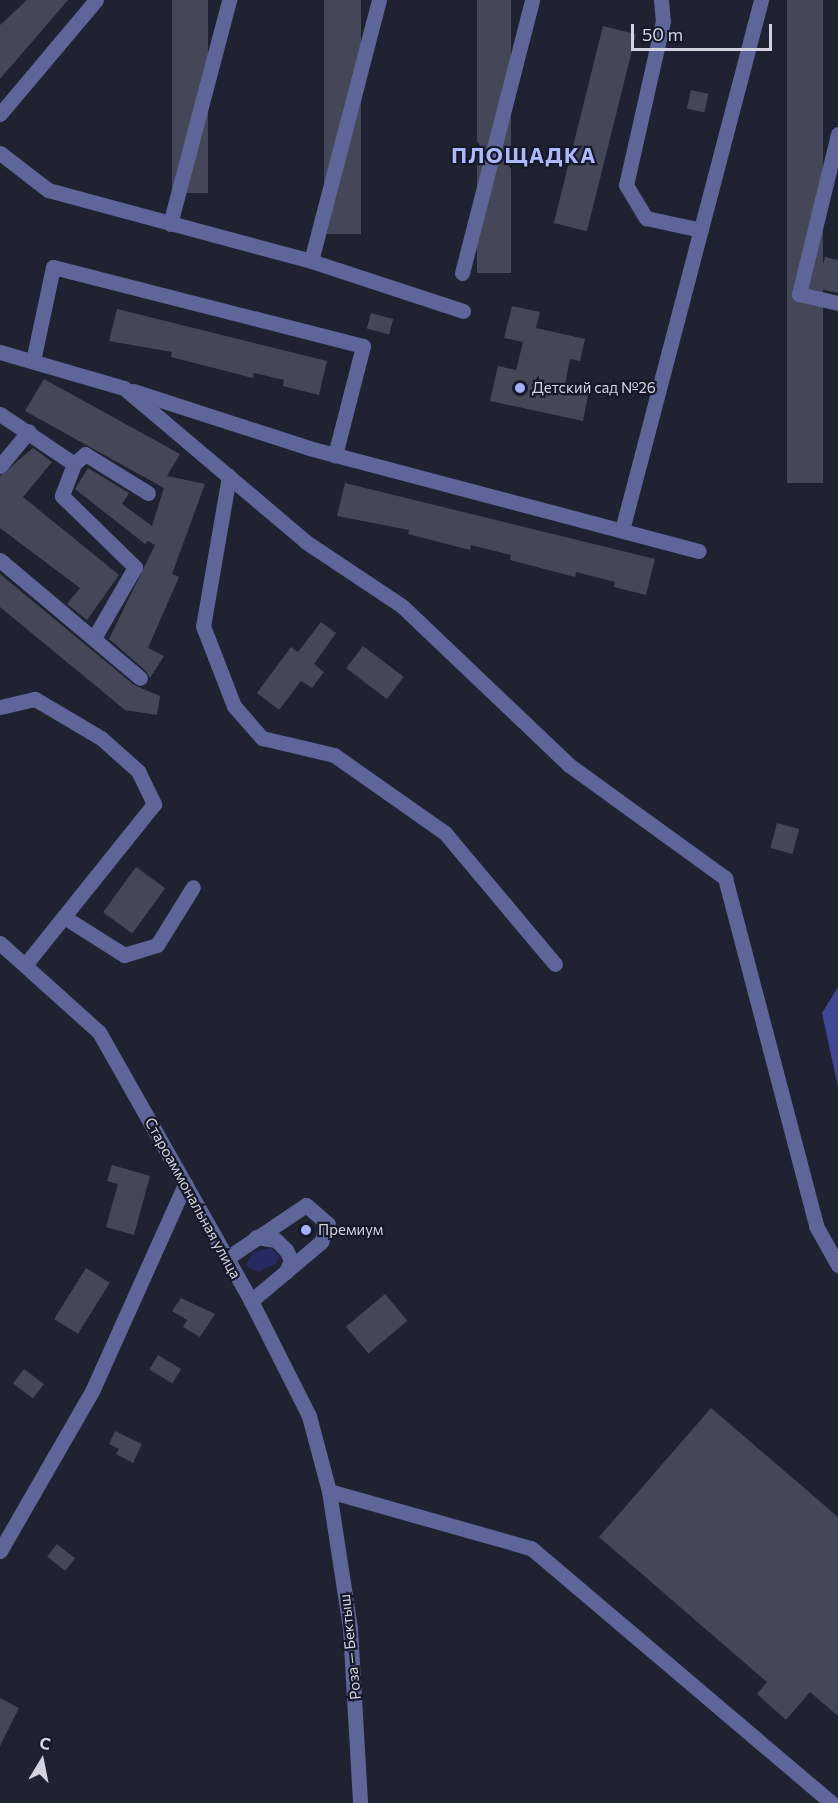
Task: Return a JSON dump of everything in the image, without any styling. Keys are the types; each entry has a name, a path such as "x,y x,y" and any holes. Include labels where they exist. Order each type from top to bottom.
{"street":[{"path":"0,114 96,0"},
{"path":"171,224 229,0"},
{"path":"311,261 379,0"},
{"path":"462,273 532,0"},
{"path":"661,0 661,31 626,185 646,218 701,230"},
{"path":"622,530 761,0"},
{"path":"838,134 799,294 838,303"},
{"path":"0,153 48,190 311,261 464,311"},
{"path":"33,361 53,267 363,346 335,455"},
{"path":"0,352 124,388 335,455 699,551"},
{"path":"124,388 306,542 402,606 569,765 725,878 816,1226 838,1265"},
{"path":"0,414 29,431 74,464"},
{"path":"0,466 29,431"},
{"path":"94,638 135,567 62,496 74,464 85,454 148,493"},
{"path":"229,476 203,626 234,706 262,738 334,755 445,833 555,964"},
{"path":"0,560 140,678"},
{"path":"0,707 35,699 101,738 138,771 154,804 25,965"},
{"path":"64,916 124,955 157,945 193,887"},
{"name":"Староаммональная улица","path":"0,943 99,1032 251,1301 309,1416 328,1491"},
{"path":"0,1551 93,1389 185,1184"},
{"path":"227,1258 306,1205 321,1215 328,1224 321,1242 251,1301"},
{"path":"256,1237 276,1240 286,1250 291,1260 286,1272"},
{"path":"328,1491 531,1548 832,1803"},
{"name":"Роза — Бектыш","path":"328,1491 350,1628 360,1803"}],"shaded area":[{"path":"838,987 838,1087 822,1013"},
{"path":"271,1248 279,1256 277,1263 259,1272 246,1266 253,1252"}],"building":[{"path":"27,0 68,0 0,79 0,25"},
{"path":"172,0 208,0 208,193 172,193"},
{"path":"324,0 361,0 361,234 324,234"},
{"path":"477,0 511,0 511,273 477,273"},
{"path":"787,0 823,0 823,483 787,483"},
{"path":"603,26 636,34 587,231 554,223"},
{"path":"691,90 709,94 704,113 687,109"},
{"path":"825,257 838,260 838,293 817,288"},
{"path":"512,306 540,312 536,328 585,339 580,361 570,359 564,390 588,395 583,421 490,401 498,366 516,370 523,342 504,338"},
{"path":"117,309 327,361 319,395 283,386 284,380 254,373 253,378 171,357 172,352 109,341"},
{"path":"371,313 393,319 389,334 367,328"},
{"path":"44,379 180,454 167,476 205,484 172,574 179,577 148,648 164,656 150,678 146,671 109,639 155,545 148,541 145,544 75,489 88,468 129,493 122,504 152,526 164,488 25,411"},
{"path":"33,448 52,462 23,497 119,575 87,620 67,604 80,588 0,528 0,476"},
{"path":"345,483 655,559 646,595 614,587 615,582 576,572 575,577 510,560 511,555 471,545 470,550 408,534 409,530 337,516"},
{"path":"0,574 134,685 160,696 157,715 125,710 0,607"},
{"path":"321,622 336,633 314,664 324,672 312,688 301,681 279,710 257,693 291,647 298,652"},
{"path":"363,646 404,677 387,699 346,668"},
{"path":"777,823 799,829 792,854 770,848"},
{"path":"136,867 165,888 132,933 103,912"},
{"path":"112,1165 150,1176 134,1235 106,1227 118,1184 107,1181"},
{"path":"86,1268 110,1283 78,1334 54,1319"},
{"path":"385,1294 407,1321 368,1354 346,1327"},
{"path":"181,1298 215,1314 200,1337 183,1327 187,1320 172,1311"},
{"path":"158,1355 181,1369 172,1383 149,1370"},
{"path":"24,1369 44,1384 33,1398 13,1383"},
{"path":"711,1408 838,1517 838,1716 810,1692 786,1720 757,1694 767,1682 599,1537"},
{"path":"115,1431 142,1444 133,1463 116,1454 119,1449 109,1444"},
{"path":"57,1544 75,1558 65,1571 47,1557"},
{"path":"0,1698 19,1708 0,1746"}],"place":[{"name":"Детский сад №26","path":"520,388"},
{"name":"Премиум","path":"306,1230"}],"district":[{"name":"ПЛОЩАДКА","path":"524,155"}]}
